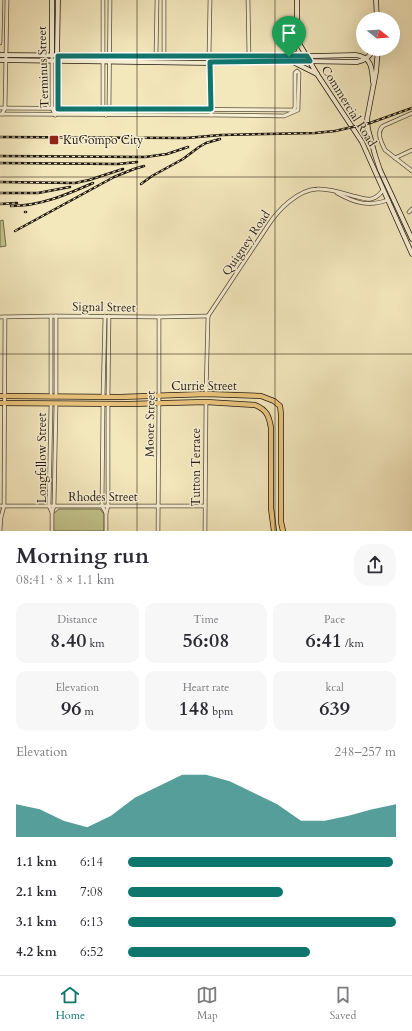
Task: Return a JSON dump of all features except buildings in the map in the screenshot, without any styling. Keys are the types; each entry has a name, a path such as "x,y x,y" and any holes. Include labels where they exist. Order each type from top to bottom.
{"main road":[{"name":"Currie Street","path":"2,396 105,397 206,394 261,396 274,401 280,406 281,414 281,522 283,531"},
{"name":"Currie Street","path":"2,403 105,404 206,402 255,405 262,407 269,417 271,428 271,508 274,531"}],"street":[{"path":"0,43 1,0"},
{"path":"1,114 5,108 7,0"},
{"name":"Terminus Street","path":"52,0 52,108 55,115"},
{"name":"Terminus Street","path":"55,115 58,109 58,0"},
{"path":"103,0 103,109 106,115"},
{"path":"106,115 109,109 110,0"},
{"path":"156,56 157,0"},
{"path":"164,0 164,56"},
{"path":"209,57 210,0"},
{"path":"248,0 248,57"},
{"path":"290,59 298,40 297,0"},
{"path":"376,0 377,12"},
{"path":"1,7 7,7"},
{"name":"Commercial Road","path":"298,40 301,48 317,74 362,142 412,254"},
{"path":"0,55 52,58"},
{"path":"0,60 103,56 110,58 210,62 290,59 307,56 356,55 363,57 369,62 373,82"},
{"path":"58,58 103,61 110,58 156,56 248,57 358,62 370,56"},
{"name":"Commercial Road","path":"377,56 376,72 367,119 368,129 380,170 412,239"},
{"path":"290,59 317,74"},
{"path":"210,62 211,115"},
{"path":"296,71 299,72 299,108 296,112 284,116 1,114 0,109 5,108 294,109 295,73 296,71"},
{"path":"83,109 83,115"},
{"path":"412,113 383,126 380,129 379,135 384,150 412,171"},
{"path":"395,158 412,150"},
{"name":"Quigney Road","path":"208,316 269,224 279,211 290,201 304,193 316,189 372,199 379,195 383,190"},
{"name":"Quigney Road","path":"333,191 349,199 368,204 388,200"},
{"name":"Longfellow Street","path":"51,316 53,397"},
{"name":"Longfellow Street","path":"53,397 56,316"},
{"path":"105,316 105,397"},
{"path":"105,397 109,316"},
{"path":"206,394 208,316"},
{"name":"Signal Street","path":"0,317 208,316"},
{"path":"0,531 4,449 2,396 5,317"},
{"name":"Moore Street","path":"158,531 159,317"},
{"name":"Tutton Terrace","path":"205,531 206,402"},
{"name":"Longfellow Street","path":"52,512 49,506 53,404"},
{"name":"Longfellow Street","path":"52,531 52,512 54,506 53,404"},
{"path":"105,404 102,506 106,513"},
{"path":"105,404 108,506 106,513 106,531"},
{"name":"Rhodes Street","path":"2,506 205,506"}],"green space":[{"path":"3,220 6,246 0,247 0,221"},
{"path":"59,509 100,509 104,514 104,531 53,531 53,514"}],"railway":[{"path":"0,137 186,138 221,135 315,133 335,131 370,123 412,108"},
{"path":"141,184 152,176 183,159 206,143 220,139"},
{"path":"0,156 145,157 167,154 188,147"},
{"path":"0,163 118,164 137,162"},
{"path":"15,231 114,177 144,166"},
{"path":"0,182 75,183 123,169"},
{"path":"11,206 22,206 43,202 63,196 93,183"},
{"path":"0,193 38,193 70,187"},
{"path":"0,204 17,203"}],"place":[{"name":"KuGompo City","path":"54,140"}],"route":[{"path":"58,56 289,57 307,56 310,61 210,62 211,109 58,109 58,56"}]}
